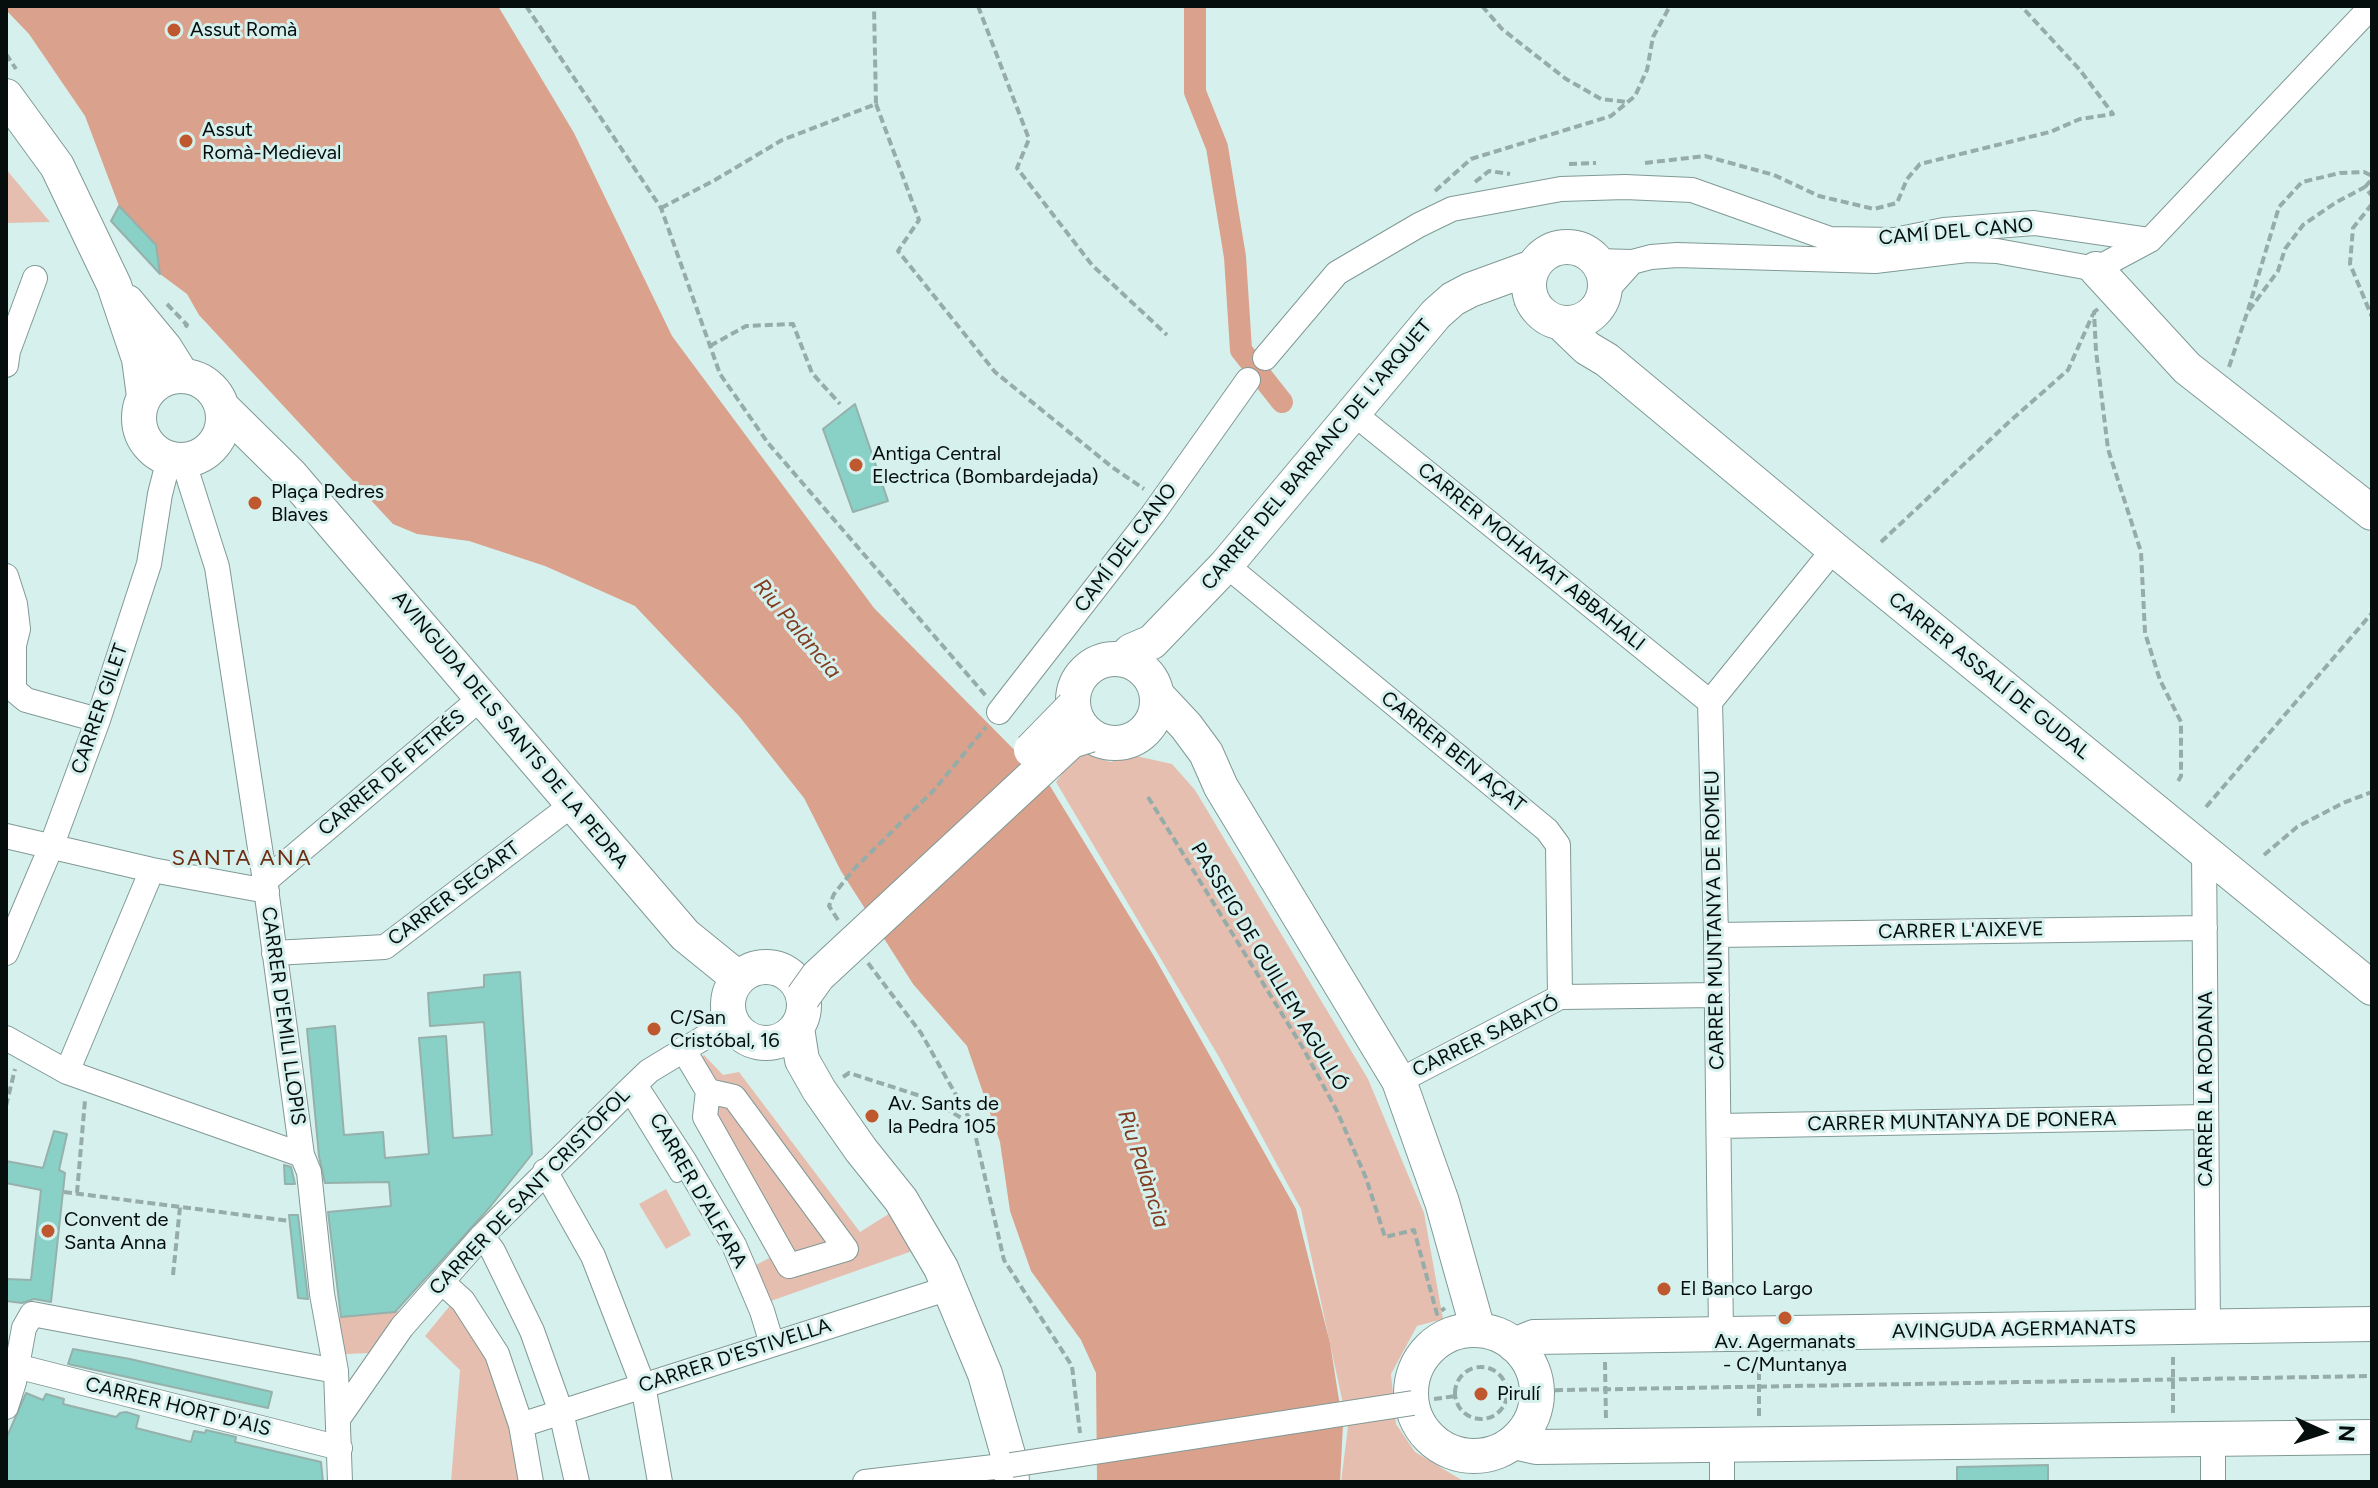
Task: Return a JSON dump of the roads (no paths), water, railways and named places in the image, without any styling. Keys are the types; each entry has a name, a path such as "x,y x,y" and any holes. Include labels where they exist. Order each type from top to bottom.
{"street":[{"path":"2102,291 2123,252 2150,240 2372,6"},
{"path":"6,96 57,166 114,285 139,359 144,396"},
{"name":"CAMÍ DEL CANO","path":"1265,358 1337,273 1385,244 1452,209 1561,189 1625,187 1692,190 1830,239 1895,240 1944,230 2034,223 2150,240"},
{"path":"1607,360 1593,325 1599,288 1588,252 1563,247 1551,250 1515,287 1551,327 1586,319 1599,288 1632,262 1651,257 1677,255 1875,261 1967,250 1997,251 2102,291 2187,368 2372,513"},
{"path":"6,365 8,351 35,278"},
{"path":"114,285 165,348 182,375"},
{"name":"CARRER DEL BARRANC DE L'ARQUET","path":"1146,667 1226,565 1436,314 1453,299 1515,287"},
{"name":"CARRER ASSALÍ DE GUDAL","path":"1551,327 1607,360 2372,988"},
{"path":"185,458 214,445 221,432 223,418 222,407 207,384 182,375 159,381 144,396 139,410 139,424 148,445 185,458 253,460 290,474"},
{"name":"CAMÍ DEL CANO","path":"999,712 1163,502 1248,380"},
{"name":"AVINGUDA DELS SANTS DE LA PEDRA","path":"222,407 290,474 733,989"},
{"name":"CARRER MOHAMAT ABBAHALI","path":"1352,412 1710,702"},
{"name":"CARRER GILET","path":"6,953 51,847 98,720 149,564 160,494 185,458"},
{"name":"CARRER D'EMILI LLOPIS","path":"185,458 217,567 266,886 302,1155 309,1172 322,1294 336,1371 340,1482"},
{"path":"1710,702 1834,549"},
{"name":"CARRER BEN AÇAT","path":"1226,565 1547,830 1558,845 1560,997"},
{"path":"6,576 15,604 12,634 14,690 26,700 98,720"},
{"path":"1146,667 1157,709 1153,722 1144,732 1123,743 1100,741 1082,721 1075,687 1085,670 1103,659 1146,667 1206,753 1221,787 1399,1081 1442,1202 1466,1291 1464,1332"},
{"name":"CARRER DE PETRÉS","path":"266,886 482,697"},
{"name":"CARRER MUNTANYA DE ROMEU","path":"1710,702 1721,1334"},
{"path":"1011,1474 985,1374 941,1268 901,1200 819,1090 797,1015 776,968 749,970 733,989 730,1018 740,1036 777,1042 797,1015 818,976 1071,741 1082,721"},
{"path":"1144,732 1183,750 1221,787"},
{"name":"CARRER SEGART","path":"274,953 385,947 573,804"},
{"path":"6,836 152,870 266,886"},
{"name":"CARRER LA RODANA","path":"2204,851 2208,1326"},
{"path":"69,1083 152,870"},
{"name":"CARRER L'AIXEVE","path":"1716,935 2205,928"},
{"name":"CARRER SABATÓ","path":"1399,1081 1560,997 1717,995"},
{"name":"CARRER DE SANT CRISTÒFOL","path":"340,1416 402,1327 482,1236 630,1089 649,1071 683,1049 740,1036"},
{"path":"6,1038 69,1083 302,1155"},
{"path":"683,1049 708,1091 705,1117 789,1266 846,1249 734,1097 708,1091"},
{"name":"CARRER D'ALFARA","path":"630,1089 685,1162 734,1245 762,1311 767,1346"},
{"name":"CARRER MUNTANYA DE PONERA","path":"1719,1126 2206,1117"},
{"path":"545,1171 593,1256 643,1385 660,1482"},
{"path":"482,1236 493,1251 532,1331 561,1412 577,1482"},
{"path":"442,1282 463,1301 497,1354 521,1425 531,1482"},
{"name":"CARRER D'ESTIVELLA","path":"521,1425 949,1288"},
{"path":"6,1407 24,1328 32,1314 336,1371"},
{"name":"AVINGUDA AGERMANATS","path":"1514,1345 1534,1337 2372,1324"},
{"path":"1479,1468 1527,1427 1536,1402 1521,1391 1532,1369 1514,1345 1496,1334 1464,1332 1437,1341 1418,1363 1410,1392 1416,1420 1430,1439 1479,1468 1536,1447 2372,1437"},
{"name":"CARRER HORT D'AIS","path":"16,1366 340,1448"},
{"path":"865,1482 1011,1474 1413,1403"},
{"path":"2213,1438 2213,1482"},
{"path":"1722,1445 1722,1482"}],"lane":[{"path":"630,1089 677,1176"},
{"path":"725,1248 767,1346"}],"water":[{"name":"Riu Palància","path":"6,6 498,6 574,133 672,336 874,608 1050,786 1155,958 1296,1209 1330,1343 1343,1425 1340,1482 1097,1482 1096,1373 1081,1340 1031,1271 1010,1211 1000,1142 967,1046 913,984 841,871 804,798 739,716 635,606 545,566 469,541 417,534 393,524 199,315 187,294 160,274 156,245 119,206 85,116"}],"waterway":[{"path":"1195,6 1195,92 1217,147 1235,257 1241,350 1282,402"}],"place":[{"name":"Assut Romà","path":"174,30"},
{"name":"Assut Romà-Medieval","path":"186,141"},
{"name":"Antiga Central Electrica (Bombardejada)","path":"856,465"},
{"name":"Plaça Pedres Blaves","path":"255,503"},
{"name":"C/San Cristóbal, 16","path":"654,1029"},
{"name":"Av. Sants de la Pedra 105","path":"872,1116"},
{"name":"Convent de Santa Anna","path":"48,1231"},
{"name":"El Banco Largo","path":"1664,1289"},
{"name":"Av. Agermanats - C/Muntanya","path":"1785,1318"},
{"name":"Pirulí","path":"1481,1394"}],"district":[{"name":"SANTA ANA","path":"242,859"}]}
